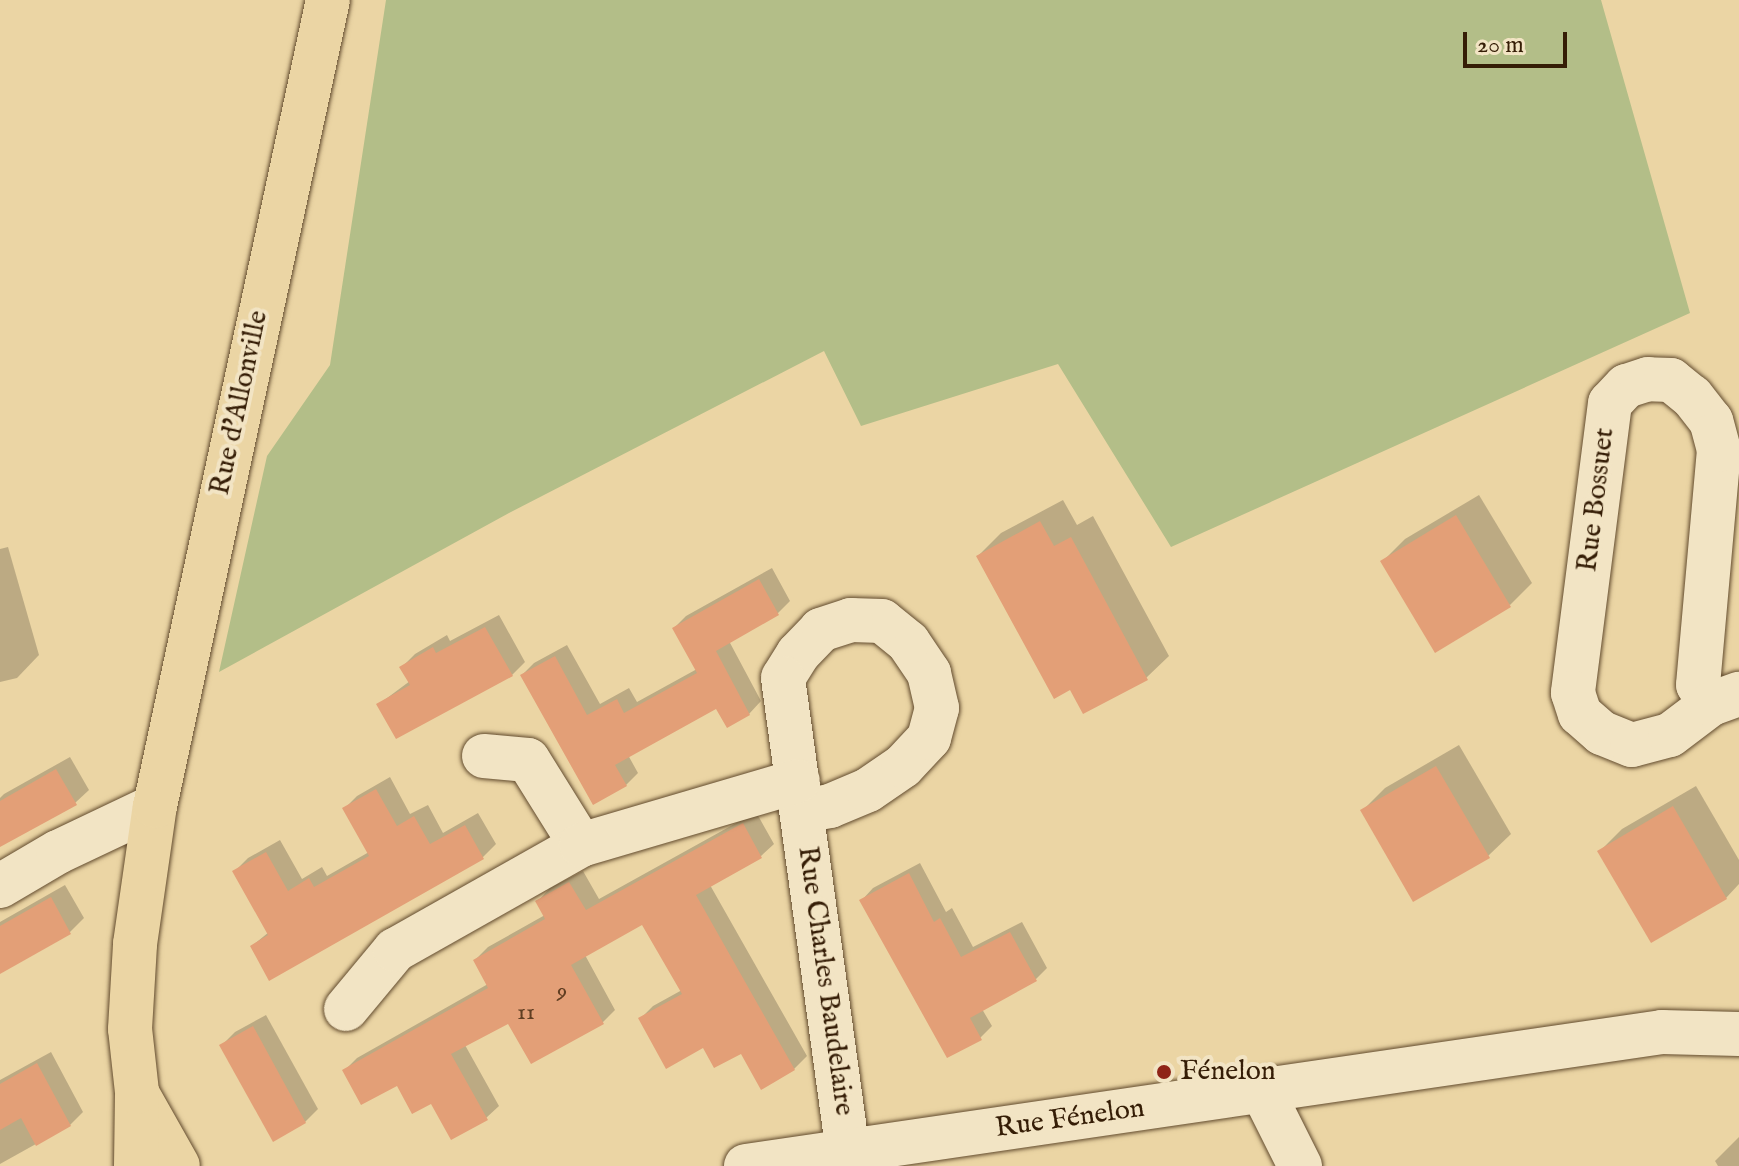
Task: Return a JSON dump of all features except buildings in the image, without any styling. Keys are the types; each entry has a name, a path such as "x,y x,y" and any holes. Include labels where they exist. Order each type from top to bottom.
{"main road":[{"name":"Rue d'Allonville","path":"136,1166 137,1092 130,1029 135,944 155,806 328,0"},
{"name":"Rue d'Allonville","path":"137,1092 178,1166"}],"street":[{"name":"Rue Bossuet","path":"1648,379 1671,380 1692,397 1711,421 1719,450 1698,685 1725,699 1670,735 1632,745 1602,733 1580,714 1573,693 1610,403 1626,386 1648,379"},
{"path":"346,1009 395,950 581,845 528,760 484,756"},
{"name":"Rue Charles Baudelaire","path":"581,845 800,796 848,1151"},
{"path":"0,886 58,852 155,806"},
{"path":"1739,1006 1739,1018"},
{"name":"Rue Fénelon","path":"1680,1031 1739,1006"},
{"name":"Rue Fénelon","path":"746,1166 1680,1031 1739,1034"},
{"path":"1262,1090 1300,1166"}],"green space":[{"path":"386,0 1601,0 1690,313 1171,547 1058,364 861,426 824,351 509,513 219,672 267,456 330,365"}],"place":[{"name":"Fénelon","path":"1164,1072"}]}
